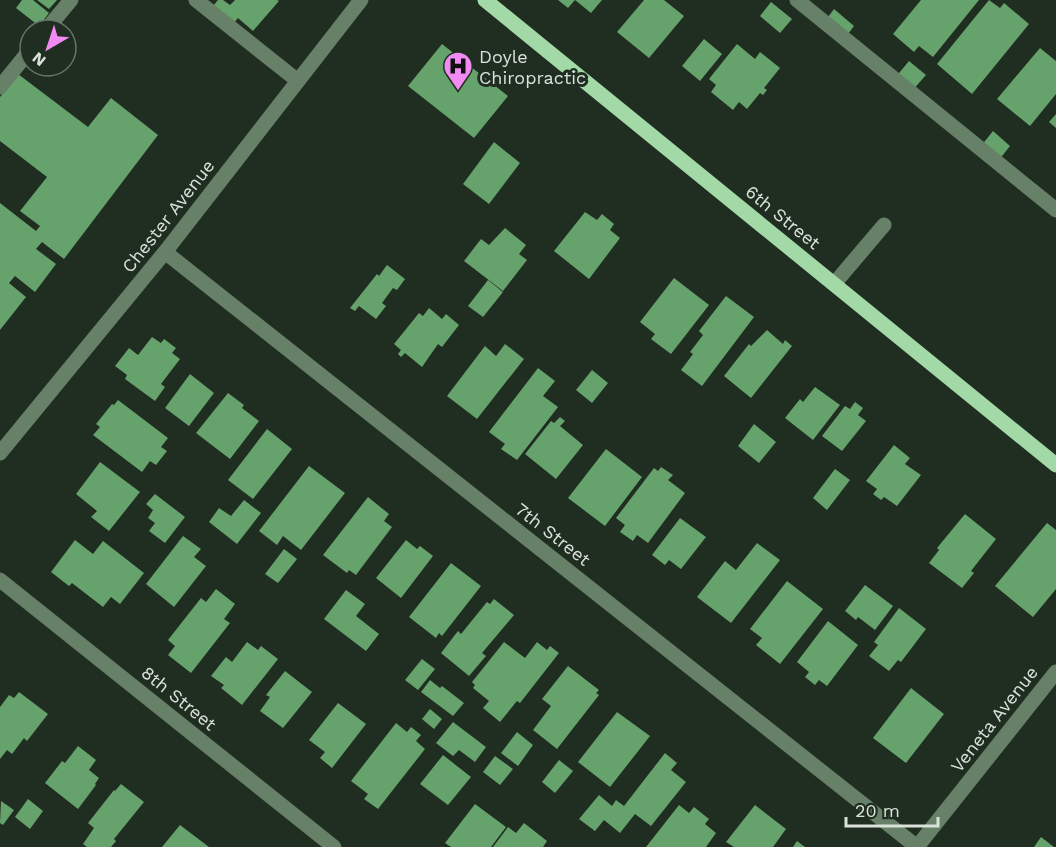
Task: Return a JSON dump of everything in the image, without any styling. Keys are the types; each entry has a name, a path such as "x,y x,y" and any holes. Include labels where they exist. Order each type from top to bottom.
{"main road":[{"name":"6th Street","path":"485,0 1056,465"}],"street":[{"path":"56,18 71,0"},
{"path":"196,0 298,81"},
{"name":"Chester Avenue","path":"3,442 165,252 361,0"},
{"path":"797,0 1056,210"},
{"path":"0,87 18,65"},
{"path":"834,284 884,225"},
{"name":"7th Street","path":"165,252 917,847"},
{"name":"8th Street","path":"0,580 334,847"},
{"name":"Veneta Avenue","path":"917,847 1056,672"}],"building":[{"path":"22,0 33,0 49,13 45,18 29,18 16,8"},
{"path":"37,0 57,0 49,9"},
{"path":"218,0 223,0 230,5 235,0 279,1 253,31 238,18 233,24 213,6"},
{"path":"558,0 575,0 568,8"},
{"path":"575,0 602,0 591,13"},
{"path":"644,0 664,0 684,16 649,58 617,32"},
{"path":"921,0 979,0 933,57 919,46 914,52 893,34"},
{"path":"989,0 1000,8 1004,3 1029,24 972,94 937,64"},
{"path":"771,2 792,19 780,33 760,16"},
{"path":"834,9 854,26 845,38 825,21"},
{"path":"704,39 722,54 700,81 682,66"},
{"name":"Doyle Chiropractic","path":"442,44 508,96 474,138 408,86"},
{"path":"737,44 755,59 760,52 780,68 764,88 767,90 763,95 760,93 747,109 739,102 733,110 711,92 716,85 709,79"},
{"path":"1040,48 1056,61 1056,94 1030,126 997,99"},
{"path":"909,61 926,75 911,92 895,78"},
{"path":"18,74 18,78 23,78 88,127 111,98 158,135 64,259 42,242 36,249 56,264 35,292 15,276 9,283 26,297 0,330 0,203 36,231 40,226 20,211 47,177 0,141 0,97"},
{"path":"1056,114 1056,128 1049,122"},
{"path":"993,131 1010,146 999,160 981,146"},
{"path":"494,142 520,163 489,204 463,184"},
{"path":"585,212 597,220 602,214 614,224 610,230 620,238 589,279 554,251"},
{"path":"505,228 526,245 519,254 527,260 503,291 464,261 481,239 489,245"},
{"path":"387,265 405,279 397,290 393,288 382,303 386,306 376,319 359,306 355,311 350,308 377,274 379,276"},
{"path":"674,278 709,305 671,354 651,339 655,334 640,322"},
{"path":"488,280 503,292 483,317 468,306"},
{"path":"726,296 754,317 702,386 681,370 693,354 690,352 703,335 699,331"},
{"path":"429,308 442,319 446,314 459,325 442,347 438,344 422,367 405,353 401,357 398,354 401,350 394,344 419,313 423,316"},
{"path":"767,330 783,344 785,340 792,346 751,398 724,376 749,344 751,346"},
{"path":"152,337 161,343 164,339 176,348 172,353 180,359 161,384 165,387 155,401 125,379 127,375 115,366 129,348 138,355"},
{"path":"505,344 524,359 477,419 447,396 485,346 496,356"},
{"path":"538,368 555,381 543,396 558,407 517,460 501,449 505,444 489,432"},
{"path":"592,370 608,383 592,403 576,390"},
{"path":"190,374 214,393 189,426 165,408"},
{"path":"815,387 840,405 813,440 785,418 800,399 803,402"},
{"path":"228,393 244,405 242,408 259,421 230,459 196,433"},
{"path":"118,400 168,438 161,447 167,451 156,465 150,461 142,472 93,435 100,427 96,424"},
{"path":"855,402 863,408 858,415 866,421 842,451 822,436 845,406 850,409"},
{"path":"560,417 565,421 560,426 583,445 556,479 525,454 551,421 554,423"},
{"path":"754,424 776,442 759,463 738,446"},
{"path":"267,429 292,449 253,499 228,480"},
{"path":"894,445 910,458 905,464 921,475 897,506 884,497 881,500 873,494 877,489 866,481"},
{"path":"606,449 642,477 605,526 568,498"},
{"path":"100,462 140,492 109,531 91,517 97,511 76,494"},
{"path":"309,466 345,493 301,550 283,536 277,545 259,531"},
{"path":"661,467 673,475 668,480 685,493 648,543 637,535 633,541 620,532 625,525 616,518 654,468 658,471"},
{"path":"835,469 850,480 827,510 813,498"},
{"path":"155,494 185,517 165,543 149,531 155,523 148,518 153,510 146,504"},
{"path":"368,497 389,514 384,521 392,527 356,575 349,570 347,573 323,555"},
{"path":"244,500 261,513 237,544 209,522 219,508 231,516"},
{"path":"965,514 996,539 971,571 974,573 962,588 929,563 939,550 937,548"},
{"path":"680,518 706,537 681,569 669,560 665,565 652,555"},
{"path":"1047,523 1056,530 1056,589 1033,617 995,586"},
{"path":"183,536 201,549 194,557 206,566 174,607 146,584"},
{"path":"75,540 93,554 103,541 144,573 120,604 111,597 103,607 72,583 69,586 51,572"},
{"path":"406,540 417,549 420,546 433,556 401,598 376,578"},
{"path":"757,543 780,560 731,623 697,597 725,561 736,570"},
{"path":"284,549 297,559 278,583 265,574"},
{"path":"451,563 481,586 442,636 439,633 436,638 409,617"},
{"path":"787,581 823,609 780,664 756,645 762,638 750,629"},
{"path":"865,585 893,606 875,630 858,617 856,620 845,611"},
{"path":"216,589 235,604 224,619 230,623 191,673 168,655 175,646 168,640 201,598 206,602"},
{"path":"346,590 365,604 356,616 379,634 366,651 324,619"},
{"path":"494,599 514,615 482,653 486,656 469,676 441,653 458,631 461,634 487,602 490,604"},
{"path":"899,608 926,629 901,662 898,660 889,671 869,656 878,645 874,642"},
{"path":"828,621 858,645 827,686 819,680 815,685 805,677 809,672 797,662"},
{"path":"247,642 258,650 261,646 278,659 242,705 221,688 224,685 211,676 226,657 232,662"},
{"path":"504,642 525,658 537,642 547,650 550,646 559,653 520,703 517,701 500,722 483,708 489,701 473,688 475,685 472,682"},
{"path":"422,659 435,669 418,690 405,680"},
{"path":"568,666 599,690 596,693 599,695 557,749 533,730 551,706 542,699"},
{"path":"285,671 312,692 283,728 260,711 270,697 266,695"},
{"path":"430,680 464,703 453,716 421,692"},
{"path":"911,688 944,714 906,763 873,738"},
{"path":"19,692 48,714 27,741 24,738 12,754 7,750 0,759 0,707 9,695 14,698"},
{"path":"338,703 366,724 332,768 320,758 325,752 309,740"},
{"path":"430,709 442,719 434,729 422,719"},
{"path":"617,712 650,736 610,787 578,762"},
{"path":"453,722 486,747 475,762 459,750 453,756 436,743"},
{"path":"396,723 407,732 411,727 421,735 416,741 425,749 378,809 364,799 368,794 351,781"},
{"path":"517,732 533,745 518,766 501,753"},
{"path":"78,746 96,760 89,770 99,778 78,809 45,783 62,761 65,763"},
{"path":"665,753 677,763 671,770 686,782 651,826 635,814 620,833 604,820 595,831 579,819 599,795 612,806 616,800 624,806"},
{"path":"443,755 471,777 448,805 420,784"},
{"path":"495,756 513,769 500,785 483,772"},
{"path":"559,760 573,771 555,793 542,782"},
{"path":"121,784 144,802 114,839 116,841 111,847 87,847 83,844 94,828 88,823"},
{"path":"28,799 43,811 30,829 15,817"},
{"path":"1,801 14,810 3,825 0,823"},
{"path":"475,804 506,827 491,847 451,847 445,843"},
{"path":"679,805 689,813 694,807 709,819 705,824 716,833 706,847 646,847"},
{"path":"755,805 786,829 773,847 734,847 726,842"},
{"path":"524,823 547,841 543,847 493,847 508,827 516,833"},
{"path":"180,825 209,847 162,847"},
{"path":"1041,837 1054,847 1034,847"},
{"path":"797,841 805,847 793,847"}],"place":[{"name":"Doyle Chiropractic","path":"458,92"}]}
